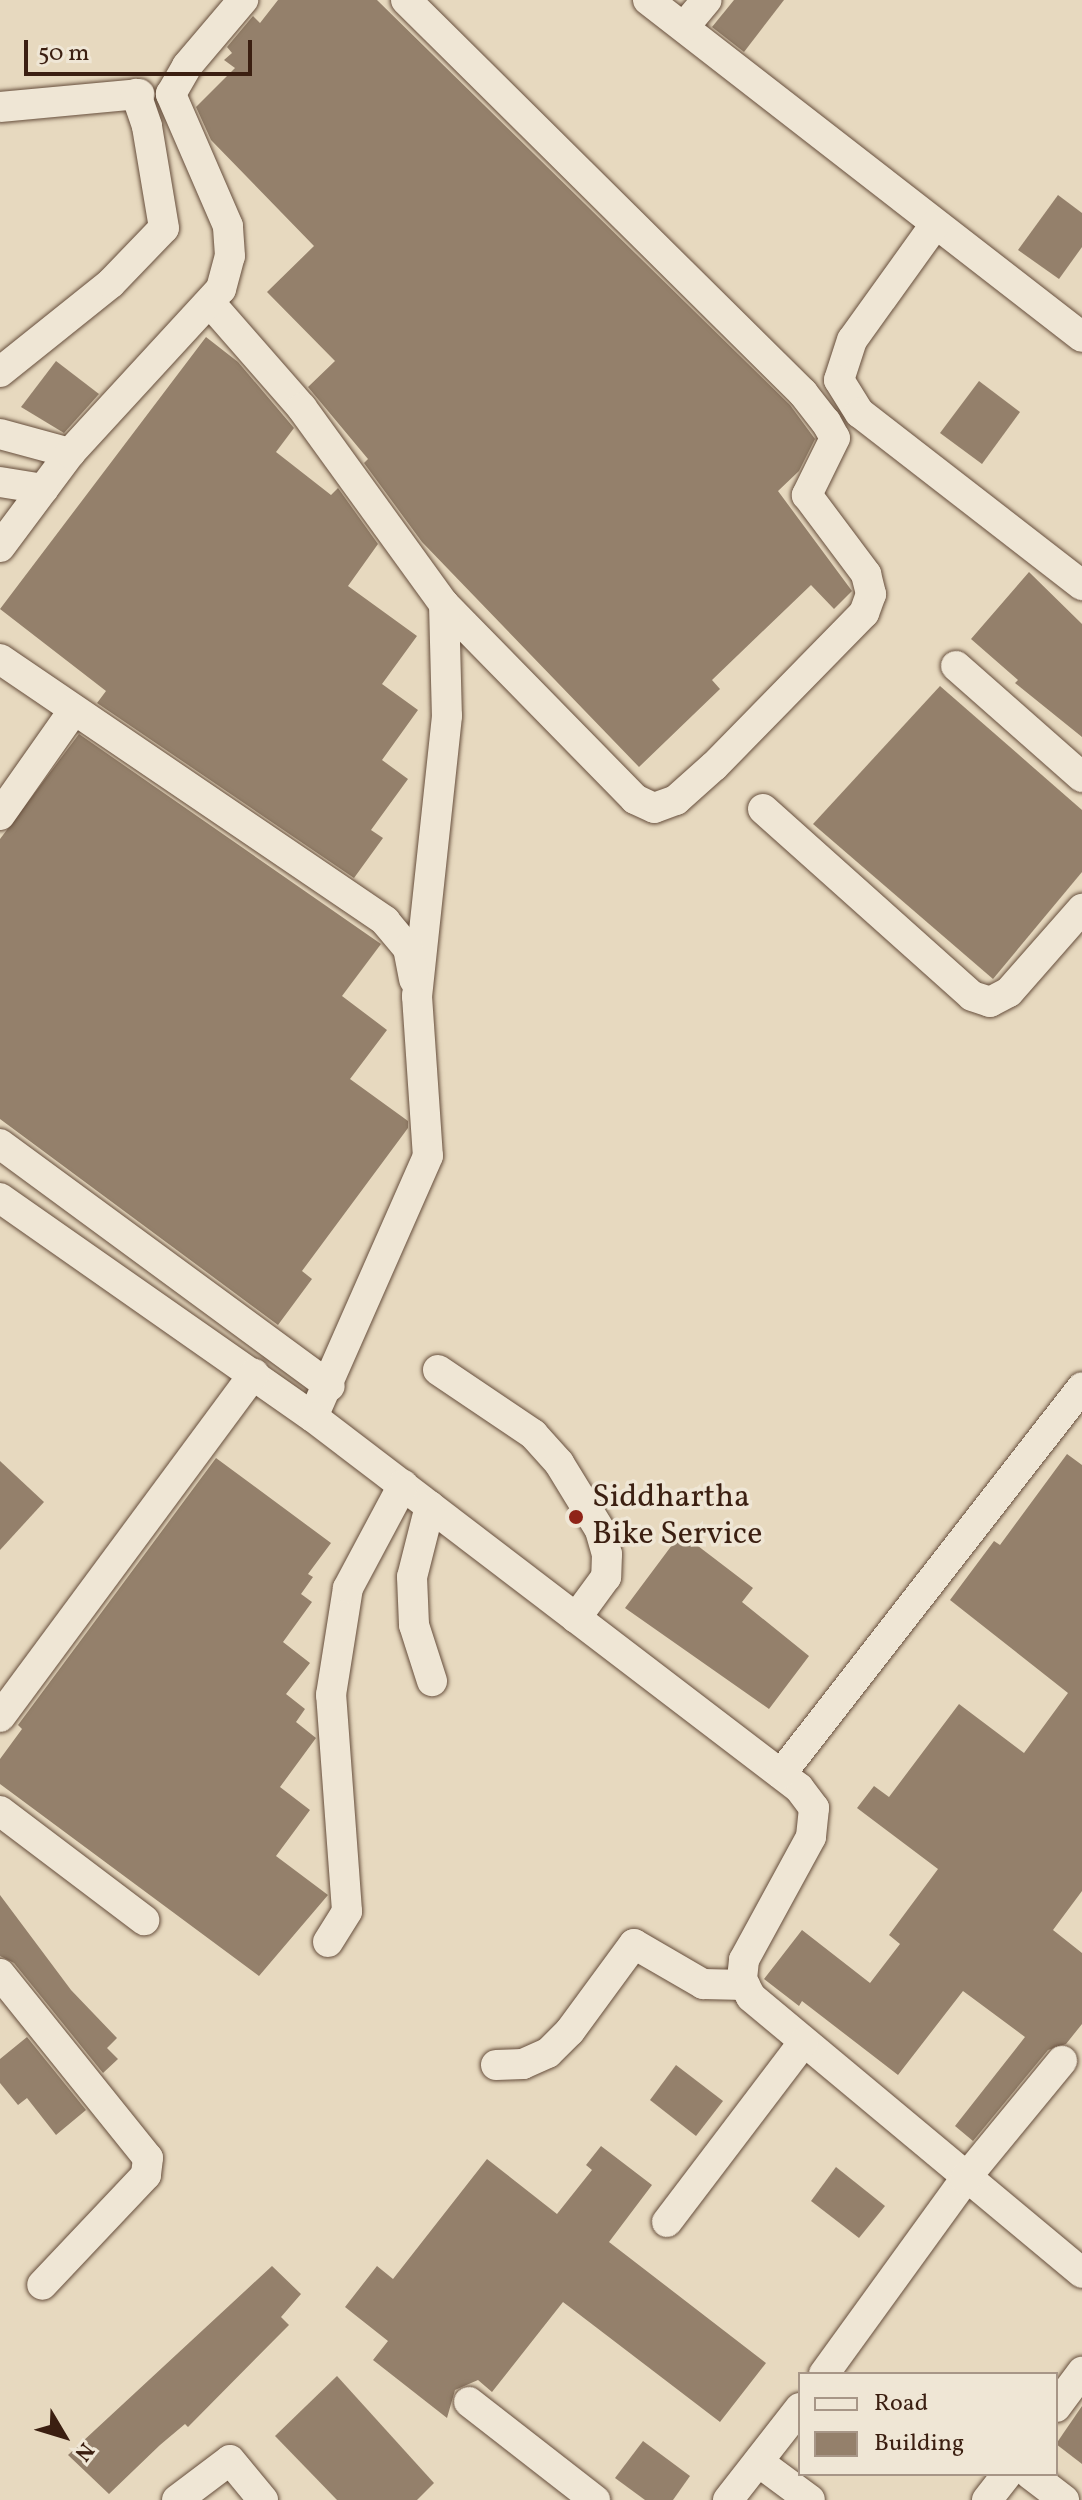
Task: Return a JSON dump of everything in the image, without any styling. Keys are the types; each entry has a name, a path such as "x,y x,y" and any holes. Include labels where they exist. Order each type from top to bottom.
{"street":[{"path":"0,547 70,453 211,304 230,256 228,226 171,94 187,66 243,0"},
{"path":"211,304 302,408 444,604 635,799 654,808 676,800 714,766 864,613 871,594 866,574 807,495 835,438 826,422 803,393 406,0"},
{"path":"648,0 934,226 1082,337"},
{"path":"684,27 707,0"},
{"path":"0,107 137,94 147,126 164,228 111,283 0,372"},
{"path":"934,226 852,340 839,380 860,413 1082,585"},
{"path":"0,434 70,453"},
{"path":"0,482 43,489"},
{"path":"417,996 447,716 444,604"},
{"path":"0,659 385,921 408,948 417,996 428,1156 330,1386 313,1417"},
{"path":"956,666 1082,777"},
{"path":"0,815 73,711"},
{"path":"763,809 981,999 990,1002 1009,992 1082,909"},
{"path":"0,1144 330,1386"},
{"path":"0,1198 313,1417 781,1774 814,1808 811,1837 744,1960 745,1985 751,1997 965,2179 1082,2273"},
{"path":"438,1370 548,1448 600,1530 607,1554 606,1577 576,1618"},
{"path":"0,1717 254,1374"},
{"path":"781,1774 1077,1405"},
{"path":"328,1942 347,1911 331,1695 348,1588 403,1485"},
{"path":"430,1506 412,1577 414,1625 432,1681"},
{"path":"0,1811 144,1920"},
{"path":"496,2065 523,2064 548,2053 570,2031 634,1944 703,1984 745,1985"},
{"path":"0,1974 148,2158 146,2175 42,2285"},
{"path":"667,2222 803,2043"},
{"path":"825,2372 965,2179 1062,2061"},
{"path":"1058,2404 1082,2372"},
{"path":"469,2402 595,2500"},
{"path":"728,2500 798,2411"},
{"path":"177,2500 230,2460 263,2500"},
{"path":"760,2463 810,2500"},
{"path":"987,2500 1005,2476"},
{"path":"1033,2476 1064,2500"}],"building":[{"path":"278,0 377,0 790,405 815,439 799,471 778,491 852,591 834,609 811,585 712,680 720,689 639,767 422,542 364,463 368,459 308,387 335,361 267,292 314,246 211,140 196,107 235,68 224,60 232,53 227,47 253,16 260,23"},
{"path":"734,0 784,0 744,52 712,27"},
{"path":"1058,195 1082,213 1082,247 1059,279 1018,250"},
{"path":"206,337 238,362 294,428 276,452 331,495 338,488 378,544 348,586 417,636 382,684 418,710 382,760 408,779 371,830 383,838 354,878 97,703 106,691 0,609"},
{"path":"56,361 99,394 64,433 21,407"},
{"path":"979,381 1020,412 982,464 940,433"},
{"path":"1029,572 1082,624 1082,737 1015,683 1018,680 971,639"},
{"path":"940,686 1082,810 1082,872 993,979 813,824"},
{"path":"79,734 381,944 342,996 387,1030 350,1079 408,1121 408,1128 302,1271 312,1279 278,1325 0,1119 0,839"},
{"path":"1067,1454 1082,1465 1082,1891 1053,1930 1082,1953 1082,2024 1066,2044 1048,2050 973,2141 955,2126 1025,2037 963,1991 898,2075 802,2001 799,2006 764,1979 802,1930 870,1983 900,1944 889,1935 938,1869 857,1808 874,1786 889,1797 959,1704 1024,1753 1068,1693 950,1600 994,1541 1000,1545"},
{"path":"216,1458 331,1543 308,1574 313,1577 301,1594 312,1602 283,1642 310,1663 286,1694 305,1709 296,1722 316,1738 280,1787 310,1810 276,1856 328,1895 259,1976 0,1784 0,1759 22,1729 18,1725"},
{"path":"0,1461 44,1502 0,1550"},
{"path":"681,1533 753,1588 742,1602 809,1656 769,1709 625,1608"},
{"path":"0,1895 71,1990 117,2038 107,2048 118,2059 103,2073 14,1963 0,1956"},
{"path":"27,2037 86,2110 56,2135 27,2098 18,2105 0,2083 0,2059"},
{"path":"676,2065 723,2101 696,2136 650,2100"},
{"path":"601,2146 652,2185 609,2242 766,2363 720,2422 563,2302 492,2392 478,2380 455,2390 447,2418 373,2360 388,2341 345,2307 377,2266 393,2279 487,2159 557,2214 592,2170 586,2165"},
{"path":"836,2167 885,2206 859,2238 811,2201"},
{"path":"272,2266 301,2294 281,2317 289,2325 188,2427 185,2424 160,2445 109,2494 68,2455"},
{"path":"337,2376 434,2483 417,2500 337,2500 275,2436"},
{"path":"1082,2406 1082,2464 1058,2446"},
{"path":"643,2441 690,2476 673,2500 645,2500 615,2478"}],"place":[{"name":"Siddhartha Bike Service","path":"576,1517"}]}
